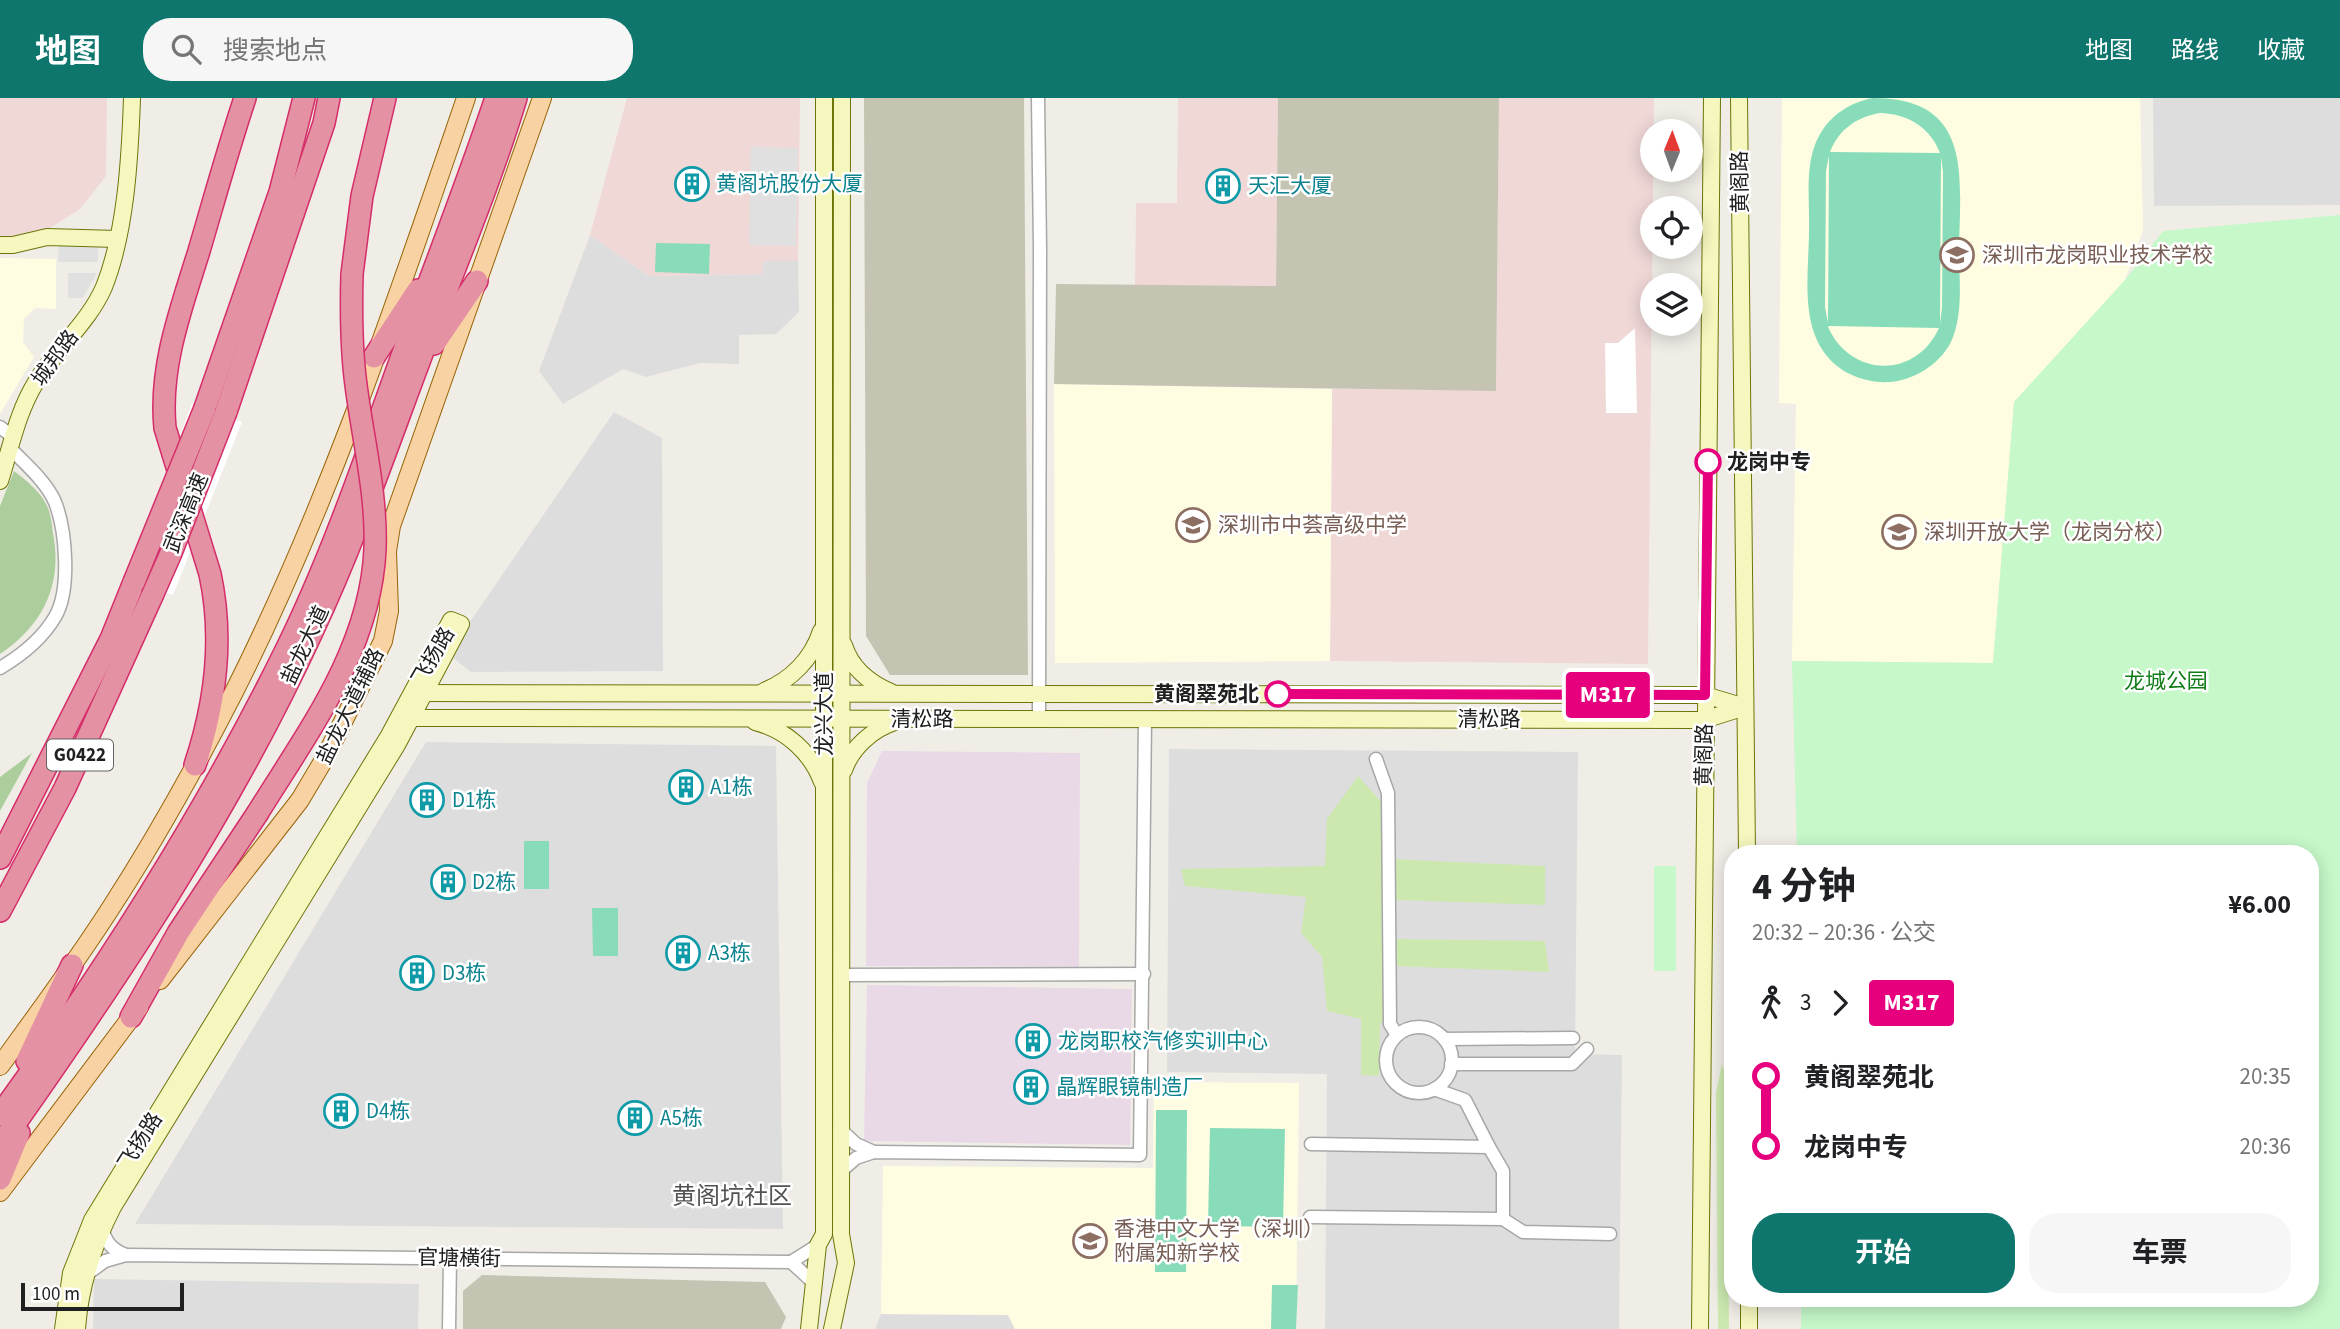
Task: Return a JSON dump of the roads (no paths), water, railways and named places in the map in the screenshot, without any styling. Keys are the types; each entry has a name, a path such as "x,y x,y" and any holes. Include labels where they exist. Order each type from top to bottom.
{"highway":[{"path":"195,765 207,730 214,696 218,630 210,574 165,428 164,381 174,335 245,98"},
{"name":"武深高速","path":"0,911 65,788 171,553 280,192 304,98"},
{"name":"武深高速","path":"0,858 111,639 134,582 216,410 324,123 329,98"},
{"path":"131,1017 178,933 257,814 341,672 362,622 371,583 375,527 352,352 352,274 362,196 385,98"},
{"name":"盐龙大道","path":"2,1112 71,1015 149,897 230,758 266,690 310,596 365,465 496,98"},
{"name":"盐龙大道","path":"0,1145 87,1023 157,915 260,738 307,643 336,578 415,372 516,98"},
{"path":"374,356 438,259"},
{"path":"415,372 477,281"},
{"path":"2,1112 72,965"},
{"path":"0,1179 34,1097"}],"main road":[{"path":"0,1066 112,907 195,765 282,592 374,356 466,98"},
{"name":"盐龙大道辅路","path":"0,1192 131,1017 300,800 325,758 378,654 389,611 387,551 391,526 542,98"}],"street":[{"name":"城邦路","path":"0,481 8,437 21,408 37,380 99,296 108,274 117,239 130,142 132,98"},
{"name":"龙兴大道","path":"809,1329 818,1245 824,1234 824,98"},
{"name":"龙兴大道","path":"832,1329 846,1263 841,1234 842,98"},
{"path":"1038,98 1039,719"},
{"name":"黄阁路","path":"1700,1329 1712,98"},
{"name":"黄阁路","path":"1739,98 1747,845"},
{"path":"0,245 13,245 47,237 117,239"},
{"path":"0,668 36,643 57,615 66,563 64,533 54,500 8,437"},
{"path":"750,694 775,686 797,670 815,646 824,618"},
{"path":"842,635 851,662 883,688 897,694"},
{"name":"清松路","path":"418,693 1705,695 1745,707"},
{"name":"飞扬路","path":"63,1329 71,1273 92,1220 418,693"},
{"name":"清松路","path":"406,715 824,719 1704,720 1745,707"},
{"name":"飞扬路","path":"77,1329 85,1275 102,1227 397,746 406,715"},
{"path":"743,718 780,732 798,745 817,770 824,788"},
{"path":"841,779 846,764 861,744 886,725 904,719"},
{"path":"841,1171 856,1158 874,1152 1140,1155 1145,719"},
{"path":"1376,759 1388,793 1390,1024 1397,1035"},
{"path":"841,975 1144,974"},
{"path":"1415,1027 1426,1028 1444,1039 1450,1048 1451,1064 1446,1079 1434,1089 1419,1094 1398,1087 1386,1068 1385,1057 1388,1046 1397,1035 1415,1027"},
{"path":"1444,1039 1573,1038"},
{"path":"1451,1064 1572,1064 1587,1049"},
{"path":"1434,1089 1465,1100 1503,1171 1503,1219"},
{"path":"841,1130 856,1144 874,1152"},
{"path":"1311,1144 1489,1147"},
{"path":"1310,1217 1503,1219 1523,1232 1610,1234"},
{"path":"102,1227 109,1244 126,1255"},
{"path":"814,1283 791,1262 818,1245"},
{"name":"官塘横街","path":"85,1275 105,1261 126,1255 791,1262"},
{"path":"449,1329 450,1258"},
{"path":"1748,1329 1749,1307"}],"place":[{"name":"黄阁坑股份大厦","path":"692,184"},
{"name":"天汇大厦","path":"1223,186"},
{"name":"深圳市龙岗职业技术学校","path":"1957,255"},
{"name":"龙岗中专","path":"1708,462"},
{"name":"深圳市中荟高级中学","path":"1193,525"},
{"name":"深圳开放大学（龙岗分校）","path":"1899,532"},
{"name":"黄阁翠苑北","path":"1278,694"},
{"name":"A1栋","path":"686,787"},
{"name":"D1栋","path":"427,800"},
{"name":"D2栋","path":"448,882"},
{"name":"A3栋","path":"683,953"},
{"name":"D3栋","path":"417,973"},
{"name":"龙岗职校汽修实训中心","path":"1033,1041"},
{"name":"晶辉眼镜制造厂","path":"1031,1087"},
{"name":"D4栋","path":"341,1111"},
{"name":"A5栋","path":"635,1118"},
{"name":"香港中文大学（深圳） 附属知新学校","path":"1090,1241"}],"district":[{"name":"黄阁坑社区","path":"732,1196"}],"park label":[{"name":"龙城公园","path":"2166,681"}]}
